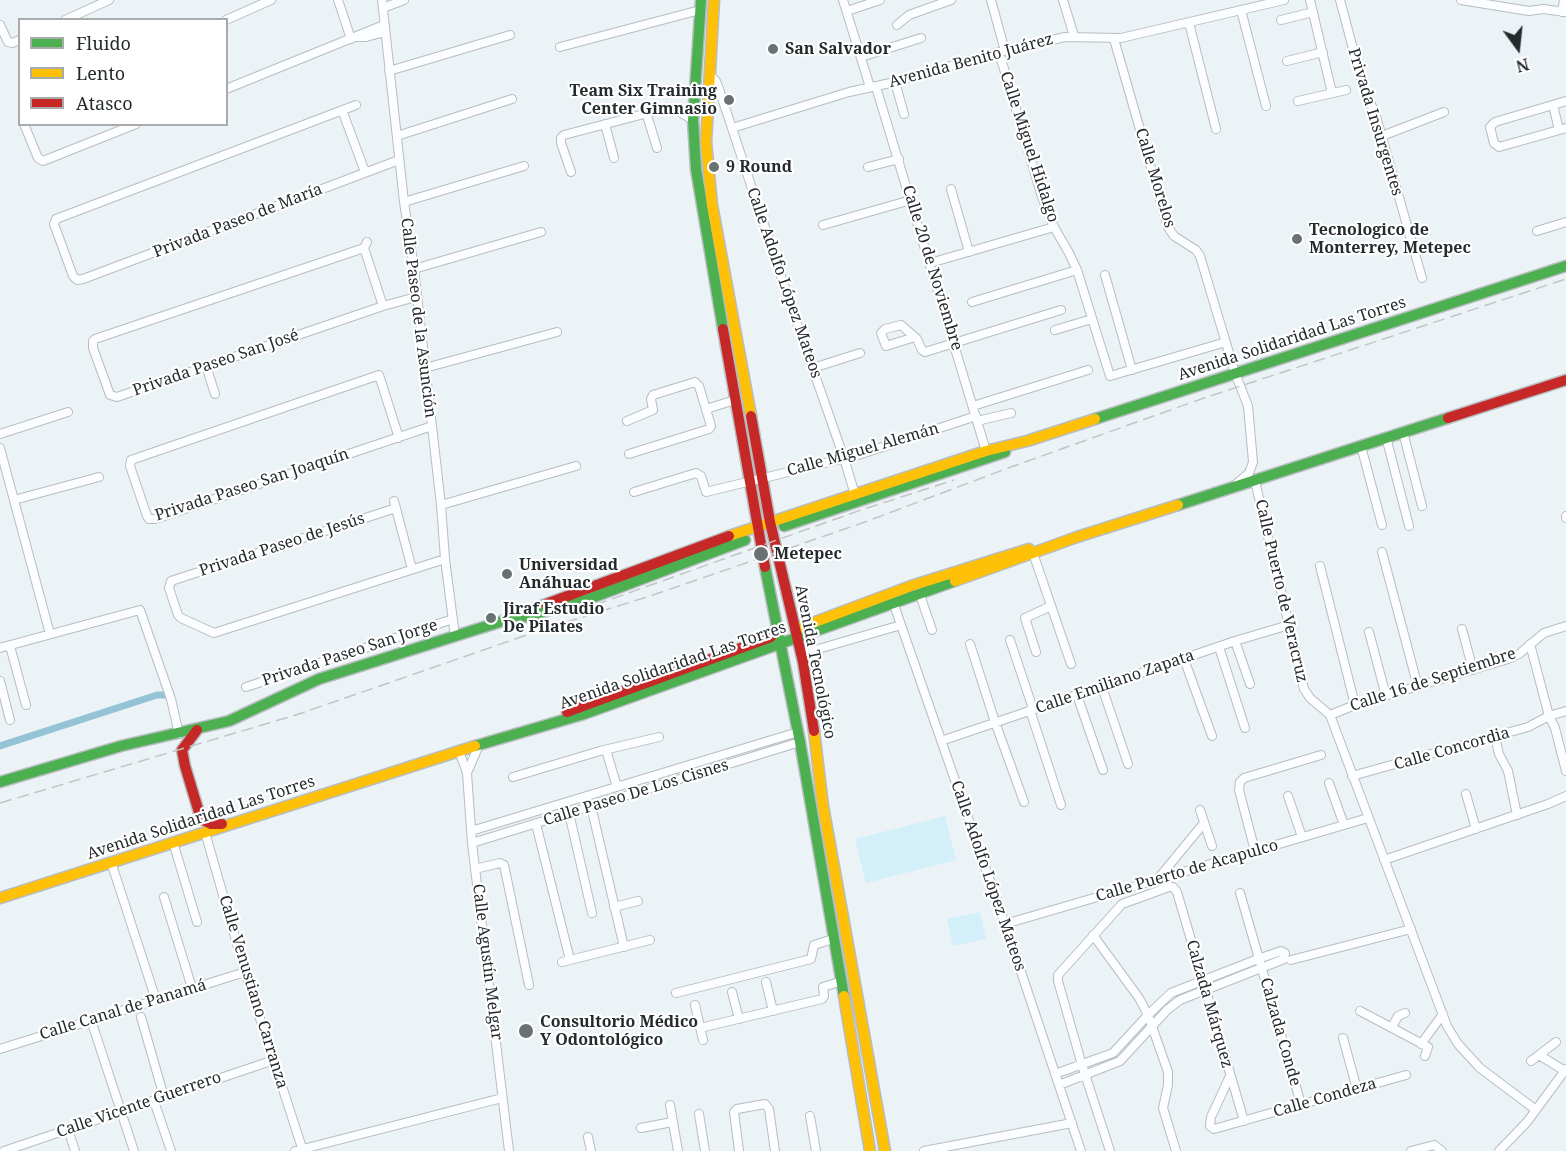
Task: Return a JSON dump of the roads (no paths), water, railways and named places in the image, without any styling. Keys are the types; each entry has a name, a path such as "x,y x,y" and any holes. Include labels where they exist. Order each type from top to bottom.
{"main road":[{"name":"Avenida Tecnológico","path":"714,0 705,142 712,205 770,522 799,633 848,950 885,1151"},
{"name":"Avenida Tecnológico","path":"700,8 693,120 696,168 757,526 799,737 870,1151"},
{"name":"Avenida Solidaridad Las Torres","path":"0,782 121,746 198,730 242,716 319,679 506,620 757,526 1566,266"},
{"name":"Avenida Solidaridad Las Torres","path":"799,633 1077,537 1566,380"},
{"name":"Avenida Solidaridad Las Torres","path":"784,526 1008,452 1027,441"},
{"name":"Avenida Solidaridad Las Torres","path":"0,898 233,822 584,714 781,644 799,633 911,586 982,562 1077,537"},
{"name":"Avenida Solidaridad Las Torres","path":"506,620 538,614 585,600 745,540"},
{"name":"Avenida Solidaridad Las Torres","path":"514,735 545,720 771,637"},
{"path":"785,664 792,659 802,658"},
{"path":"198,730 182,750 199,814 203,821 211,824 233,822"},
{"path":"804,772 819,770"},
{"path":"856,1066 869,1064"}],"street":[{"path":"69,18 109,0"},
{"path":"228,19 271,0"},
{"path":"338,0 354,38"},
{"path":"382,4 404,0"},
{"name":"Calle 20 de Noviembre","path":"843,0 861,57 899,159 986,451"},
{"path":"846,11 880,0"},
{"path":"897,25 909,15 951,0"},
{"name":"Calle Miguel Hidalgo","path":"991,0 1002,51 1042,197 1054,227 1077,270 1110,376 1132,370"},
{"path":"1063,0 1074,36"},
{"name":"Avenida Benito Juárez","path":"732,128 828,98 895,82 1002,51 1074,36 1114,39 1189,23 1244,6 1284,0"},
{"path":"1310,0 1332,93"},
{"name":"Privada Insurgentes","path":"1340,0 1364,90 1382,136 1422,278"},
{"path":"1461,0 1529,11 1542,4 1564,12 1564,0"},
{"name":"Calle Paseo de la Asunción","path":"382,4 455,636"},
{"path":"1244,6 1266,106"},
{"path":"560,47 673,18 700,8"},
{"path":"1281,20 1313,12"},
{"path":"1189,23 1216,129"},
{"path":"0,25 10,43 18,41"},
{"path":"228,88 364,32 385,28"},
{"path":"389,71 510,35"},
{"path":"861,57 921,38"},
{"name":"Calle Morelos","path":"1114,39 1168,227 1174,236 1196,250 1200,256 1235,373 1248,406 1254,462 1249,473 1223,491"},
{"path":"1287,61 1323,52"},
{"name":"Calle Adolfo López Mateos","path":"709,74 718,85 855,495"},
{"path":"895,82 904,114"},
{"path":"1298,101 1346,90"},
{"path":"397,136 512,99"},
{"path":"1553,105 1563,129 1499,147 1494,143 1490,125 1495,122 1566,100"},
{"path":"356,105 342,110 365,172"},
{"path":"571,172 561,143 562,136 646,112 670,108 693,120"},
{"name":"Privada Paseo de María","path":"342,110 56,219 54,224 73,276 77,280 83,279 399,160"},
{"path":"646,112 657,148"},
{"path":"1382,136 1444,112"},
{"path":"604,124 614,158"},
{"path":"25,126 41,161 131,126"},
{"path":"868,167 899,159"},
{"path":"404,202 524,166"},
{"path":"951,189 969,252"},
{"path":"823,225 911,200"},
{"path":"1537,231 1566,222"},
{"path":"930,263 1054,227"},
{"path":"414,269 542,232"},
{"name":"Privada Paseo San José","path":"383,306 365,245 98,338 93,344 109,393 114,397 383,306 416,297"},
{"path":"972,302 1077,270"},
{"path":"1105,275 1132,370 1226,342"},
{"path":"915,337 886,346 881,333 885,329 901,325 915,337 920,342 924,351 954,344 1061,310"},
{"path":"1055,330 1092,319"},
{"path":"425,368 557,332"},
{"path":"813,368 860,352"},
{"path":"206,366 214,394"},
{"path":"973,406 1088,370"},
{"name":"Privada Paseo San Joaquín","path":"399,438 380,372 133,459 129,465 147,516 149,519 155,519 399,438 432,426"},
{"path":"627,421 652,411 654,408 651,397 653,395 695,382 699,386 711,426 709,429 629,454"},
{"path":"706,409 735,400"},
{"path":"0,434 68,412"},
{"name":"Calle Miguel Alemán","path":"634,492 696,473 701,476 706,492 844,458 976,419 1011,412"},
{"path":"1403,432 1422,506"},
{"path":"1386,437 1409,526"},
{"path":"1361,446 1382,525"},
{"path":"0,448 50,634"},
{"path":"441,505 576,466"},
{"path":"14,500 99,477"},
{"name":"Calle Puerto de Veracruz","path":"1255,481 1306,693 1330,715 1443,1014 1454,1038 1472,1060 1536,1110"},
{"name":"Privada Paseo de Jesús","path":"395,504 412,569 212,633 179,617 169,588 169,583 395,504"},
{"path":"1382,552 1418,687"},
{"path":"1033,553 1071,664"},
{"path":"412,569 445,559"},
{"path":"1320,567 1355,705"},
{"path":"919,592 932,630"},
{"name":"Calle Adolfo López Mateos","path":"893,602 1081,1151"},
{"path":"1036,652 1025,618 1051,606"},
{"path":"0,648 140,610 171,699 179,734"},
{"name":"Privada Paseo San Jorge","path":"246,687 453,619"},
{"path":"802,658 901,625"},
{"name":"Calle Emiliano Zapata","path":"941,741 1235,641 1289,625"},
{"name":"Calle 16 de Septiembre","path":"1330,715 1355,705 1515,656 1544,633 1566,627"},
{"path":"1462,629 1473,670"},
{"path":"1369,632 1386,696"},
{"path":"1010,640 1061,805"},
{"path":"1235,641 1250,684"},
{"path":"970,644 1024,802"},
{"path":"1530,644 1566,771"},
{"path":"10,646 26,705"},
{"path":"1219,647 1245,728"},
{"path":"1185,658 1212,736"},
{"path":"0,681 10,720"},
{"path":"1102,687 1128,764"},
{"path":"1077,695 1103,770"},
{"name":"Calle Concordia","path":"1353,777 1534,725 1549,716 1566,711"},
{"path":"513,777 659,737"},
{"name":"Calle Paseo De Los Cisnes","path":"471,831 759,744 799,737"},
{"name":"Calle Paseo De Los Cisnes","path":"472,843 761,754 799,737"},
{"path":"1495,737 1499,754 1508,771 1517,815"},
{"path":"759,744 761,754"},
{"name":"Calle Agustín Melgar","path":"467,773 480,745"},
{"path":"606,750 617,787"},
{"name":"Calle Agustín Melgar","path":"459,751 467,773 472,843 509,1151"},
{"path":"1257,850 1239,790 1240,782 1244,778 1321,755"},
{"path":"1329,783 1344,825"},
{"path":"1466,794 1476,829"},
{"path":"1288,796 1302,837"},
{"path":"1384,860 1566,796"},
{"path":"591,806 624,947"},
{"path":"1200,810 1212,846"},
{"path":"569,813 592,912"},
{"name":"Calle Puerto de Acapulco","path":"1005,924 1368,818"},
{"path":"1157,880 1204,823"},
{"path":"536,824 566,961 650,940"},
{"name":"Calle Venustiano Carranza","path":"205,832 300,1150"},
{"path":"173,842 197,922"},
{"path":"111,862 156,1000"},
{"path":"475,868 500,863 504,866 529,985"},
{"name":"Calzada Márquez","path":"1093,935 1126,901 1166,887 1173,887 1177,892 1244,1121"},
{"name":"Calzada Conde","path":"1239,893 1301,1104"},
{"path":"164,897 192,988"},
{"path":"614,907 638,901"},
{"path":"1399,932 1401,923 1406,917"},
{"path":"1291,960 1411,929"},
{"path":"1110,1151 1082,1065 1058,978 1060,972 1093,935 1139,998 1148,1015 1168,1072 1168,1085 1163,1103 1176,1151"},
{"path":"676,993 811,959 814,945 833,939"},
{"path":"1055,1074 1113,1053 1171,993 1202,980 1260,963"},
{"path":"1059,1085 1120,1061 1173,1005 1260,963"},
{"name":"Calle Canal de Panamá","path":"0,1048 245,972"},
{"path":"700,1028 822,999 824,998 824,986 842,981"},
{"path":"766,982 773,1011"},
{"path":"732,992 739,1019"},
{"path":"695,1005 704,1040"},
{"path":"1360,1011 1428,1047 1425,1056"},
{"path":"1392,1027 1398,1016 1405,1013"},
{"path":"1421,1044 1443,1014"},
{"path":"141,1017 164,1097"},
{"path":"91,1020 134,1151"},
{"path":"1343,1038 1357,1089"},
{"path":"1531,1061 1556,1042"},
{"path":"1499,1151 1536,1110 1565,1070 1539,1055"},
{"name":"Calle Vicente Guerrero","path":"4,1151 274,1060"},
{"name":"Calle Condeza","path":"1230,1076 1210,1117 1210,1126 1216,1129 1406,1074"},
{"path":"300,1150 502,1098"},
{"path":"154,1101 171,1151"},
{"path":"669,1105 678,1151"},
{"path":"739,1151 734,1111 767,1105 775,1151"},
{"path":"699,1114 705,1151"},
{"path":"810,1116 816,1151"},
{"path":"641,1128 672,1122"},
{"path":"924,1151 960,1148 1072,1123"},
{"path":"68,1130 75,1151"},
{"path":"588,1137 591,1151"},
{"path":"1411,1151 1434,1145 1442,1151"}],"waterway":[{"path":"0,746 157,695 169,695"}],"railway":[{"path":"0,803 299,714 541,630 650,596 865,522 1204,398 1566,279"},
{"path":"578,611 861,510 954,480"}],"place":[{"name":"San Salvador","path":"773,49"},
{"name":"Team Six Training Center Gimnasio","path":"729,100"},
{"name":"9 Round","path":"714,167"},
{"name":"Tecnologico de Monterrey, Metepec","path":"1297,239"},
{"name":"Metepec","path":"761,554"},
{"name":"Universidad Anáhuac","path":"507,574"},
{"name":"Jiraf Estudio De Pilates","path":"491,618"},
{"name":"Consultorio Médico Y Odontológico","path":"526,1031"}]}
